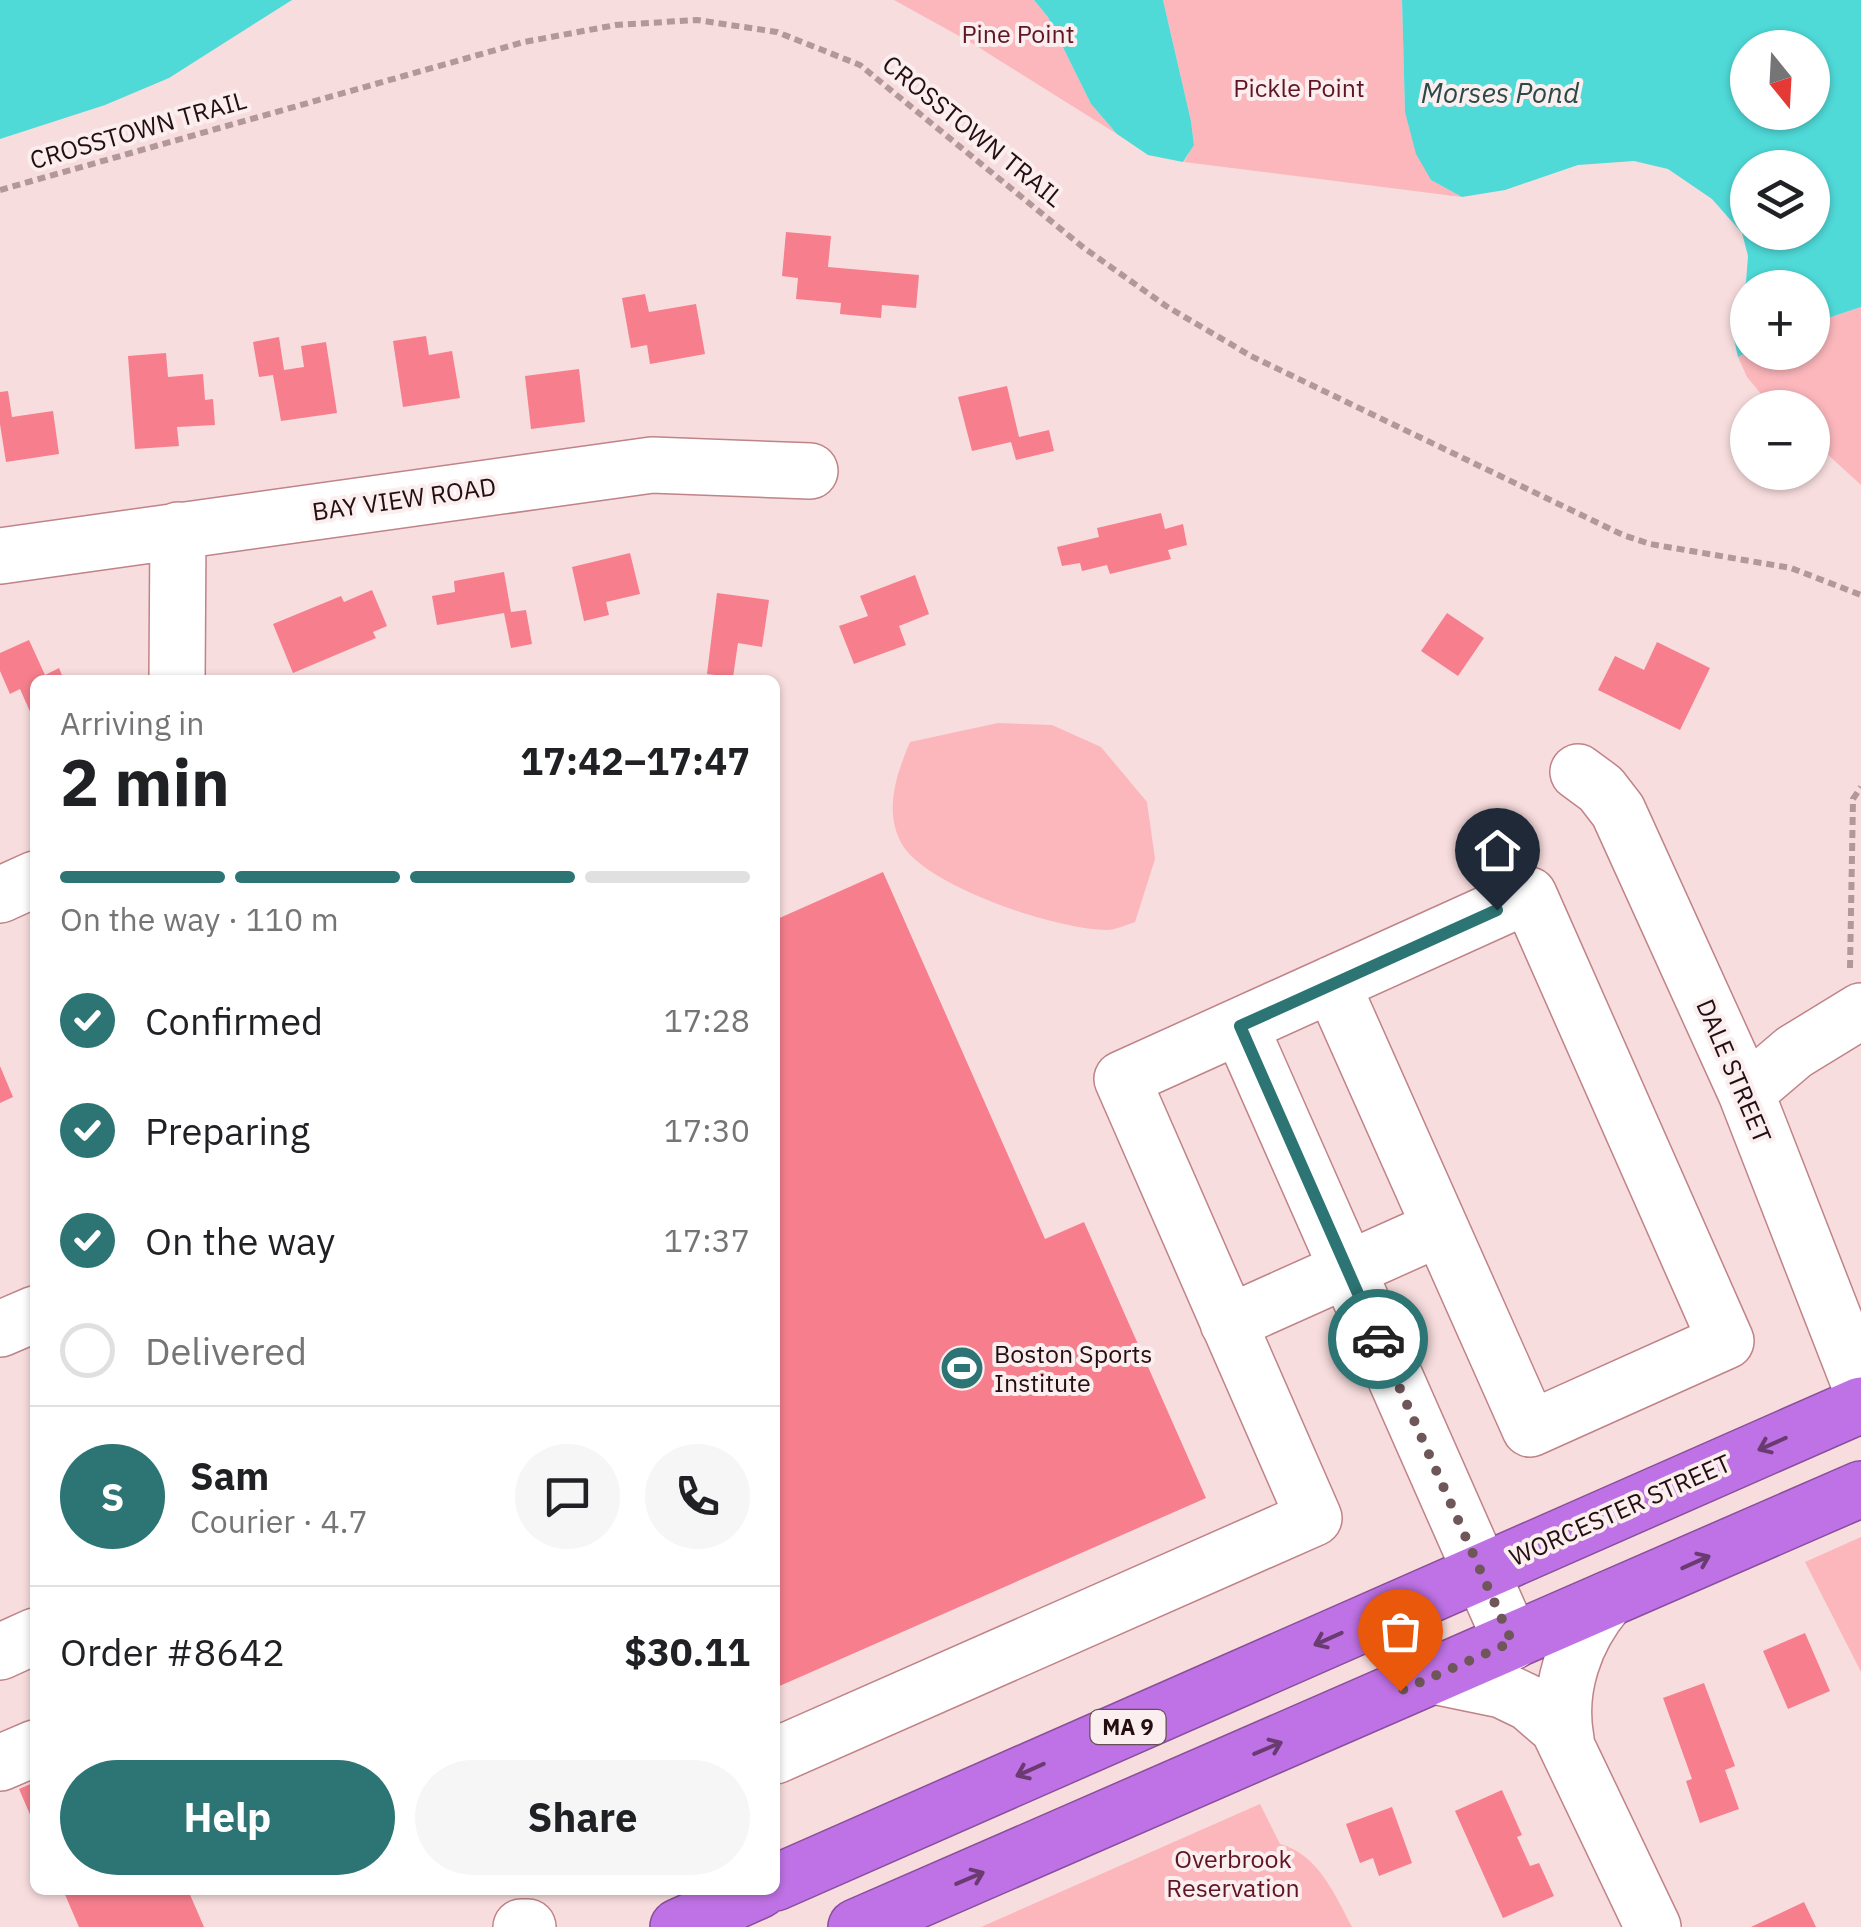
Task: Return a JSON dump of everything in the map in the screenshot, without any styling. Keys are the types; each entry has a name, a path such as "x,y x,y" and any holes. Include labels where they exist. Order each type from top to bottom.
{"highway":[{"name":"WORCESTER STREET","path":"780,1880 1861,1404"},
{"path":"856,1927 1861,1489"},
{"name":"WORCESTER STREET","path":"678,1927 746,1895"}],"street":[{"name":"BAY VIEW ROAD","path":"0,556 652,465 810,472"},
{"path":"176,675 178,530"},
{"name":"DALE STREET","path":"1578,772 1602,789 1618,811 1746,1093 1861,1388"},
{"path":"0,895 30,881"},
{"path":"780,1754 1314,1518 1122,1079 1332,984 1530,895 1726,1341 1530,1430 1332,984"},
{"path":"1746,1093 1806,1043 1861,1011"},
{"path":"1240,1026 1512,1642"},
{"path":"1228,1323 1440,1228"},
{"path":"0,1329 30,1316"},
{"path":"1566,1739 1562,1704 1568,1673 1581,1638 1607,1600"},
{"path":"0,1652 30,1638"},
{"path":"1434,1676 1485,1684 1516,1696 1550,1719 1566,1739 1652,1927"},
{"path":"0,1764 30,1750"}],"path":[{"name":"CROSSTOWN TRAIL","path":"0,190 524,42 616,25 696,20 778,32 860,65 1084,248 1166,306 1251,356 1623,535 1662,546 1791,568 1861,596"}],"green space":[{"name":"Pine Point","path":"894,0 1034,0 1048,17 1091,104 1117,134 970,42"},
{"name":"Pickle Point","path":"1163,0 1402,0 1405,112 1431,180 1462,197 1184,162 1194,144"},
{"path":"1861,307 1861,485 1830,457 1830,390 1758,390 1744,370 1830,370 1830,317"},
{"path":"998,723 1052,725 1101,747 1147,802 1155,859 1135,922 1106,930 1027,914 966,891 917,861 903,846 893,807 896,781 910,742"},
{"path":"1861,1537 1861,1672 1805,1562"},
{"name":"Overbrook Reservation","path":"1260,1804 1280,1844 1315,1866 1352,1927 981,1927"}],"water":[{"path":"0,0 292,0 169,78 105,105 0,139"},
{"path":"1034,0 1163,0 1194,145 1183,162 1148,155 1117,134 1091,104 1048,17"},
{"name":"Morses Pond","path":"1402,0 1861,0 1861,307 1830,317 1830,270 1747,270 1746,250 1830,250 1830,150 1730,150 1730,219 1712,199 1668,169 1634,161 1578,165 1505,190 1462,197 1431,180 1416,154 1405,112"}],"building":[{"path":"786,232 831,236 828,267 919,275 916,308 882,305 881,318 840,314 841,303 796,299 798,278 782,276"},
{"path":"645,294 649,312 696,304 705,354 650,364 647,345 631,348 622,298"},
{"path":"426,336 429,355 452,351 460,398 403,407 393,341"},
{"path":"279,337 284,370 304,367 301,346 326,342 337,413 281,421 273,375 259,377 253,342"},
{"path":"166,353 168,377 203,374 205,400 213,399 215,425 177,427 179,446 135,449 128,356"},
{"path":"579,369 585,422 531,429 525,376"},
{"path":"1007,386 1019,437 1049,430 1054,451 1016,460 1011,442 972,451 958,397"},
{"path":"8,391 12,417 53,411 59,454 6,462 0,392"},
{"path":"1161,513 1165,529 1183,524 1187,545 1168,550 1171,559 1110,574 1107,565 1082,571 1080,563 1062,566 1057,547 1099,537 1097,528"},
{"path":"630,553 640,594 606,602 609,615 584,621 572,567"},
{"path":"504,572 511,612 526,610 532,644 511,648 504,613 437,625 432,596 455,592 454,581"},
{"path":"915,575 929,614 899,626 906,645 854,664 839,626 868,616 860,596"},
{"path":"372,590 387,626 373,632 376,638 293,673 273,624 341,596 344,602"},
{"path":"717,593 769,600 762,647 738,643 733,675 707,674"},
{"path":"1447,613 1484,638 1458,676 1421,651"},
{"path":"29,640 45,675 30,675 30,712 20,689 10,694 0,671 0,653"},
{"path":"1657,642 1710,668 1680,730 1598,690 1615,656 1644,670"},
{"name":"Boston Sports Institute","path":"883,872 1045,1239 1084,1222 1206,1498 780,1686 780,918"},
{"path":"0,1066 13,1097 0,1103"},
{"path":"1805,1633 1830,1691 1788,1709 1763,1651"},
{"path":"1704,1683 1735,1766 1725,1770 1739,1809 1700,1823 1686,1781 1692,1779 1663,1698"},
{"path":"30,1784 30,1814 19,1789"},
{"path":"1502,1790 1522,1835 1517,1837 1530,1866 1539,1863 1554,1896 1503,1918 1455,1811"},
{"path":"1392,1807 1412,1863 1379,1876 1373,1858 1360,1863 1346,1824"},
{"path":"65,1895 190,1895 204,1927 79,1927"},
{"path":"1804,1902 1816,1927 1751,1927"}],"way so far":[{"path":"1378,1339 1512,1642 1400,1691"}],"place":[{"name":"Boston Sports Institute","path":"962,1368"}],"route":[{"path":"1378,1339 1240,1026 1497,910"}]}
